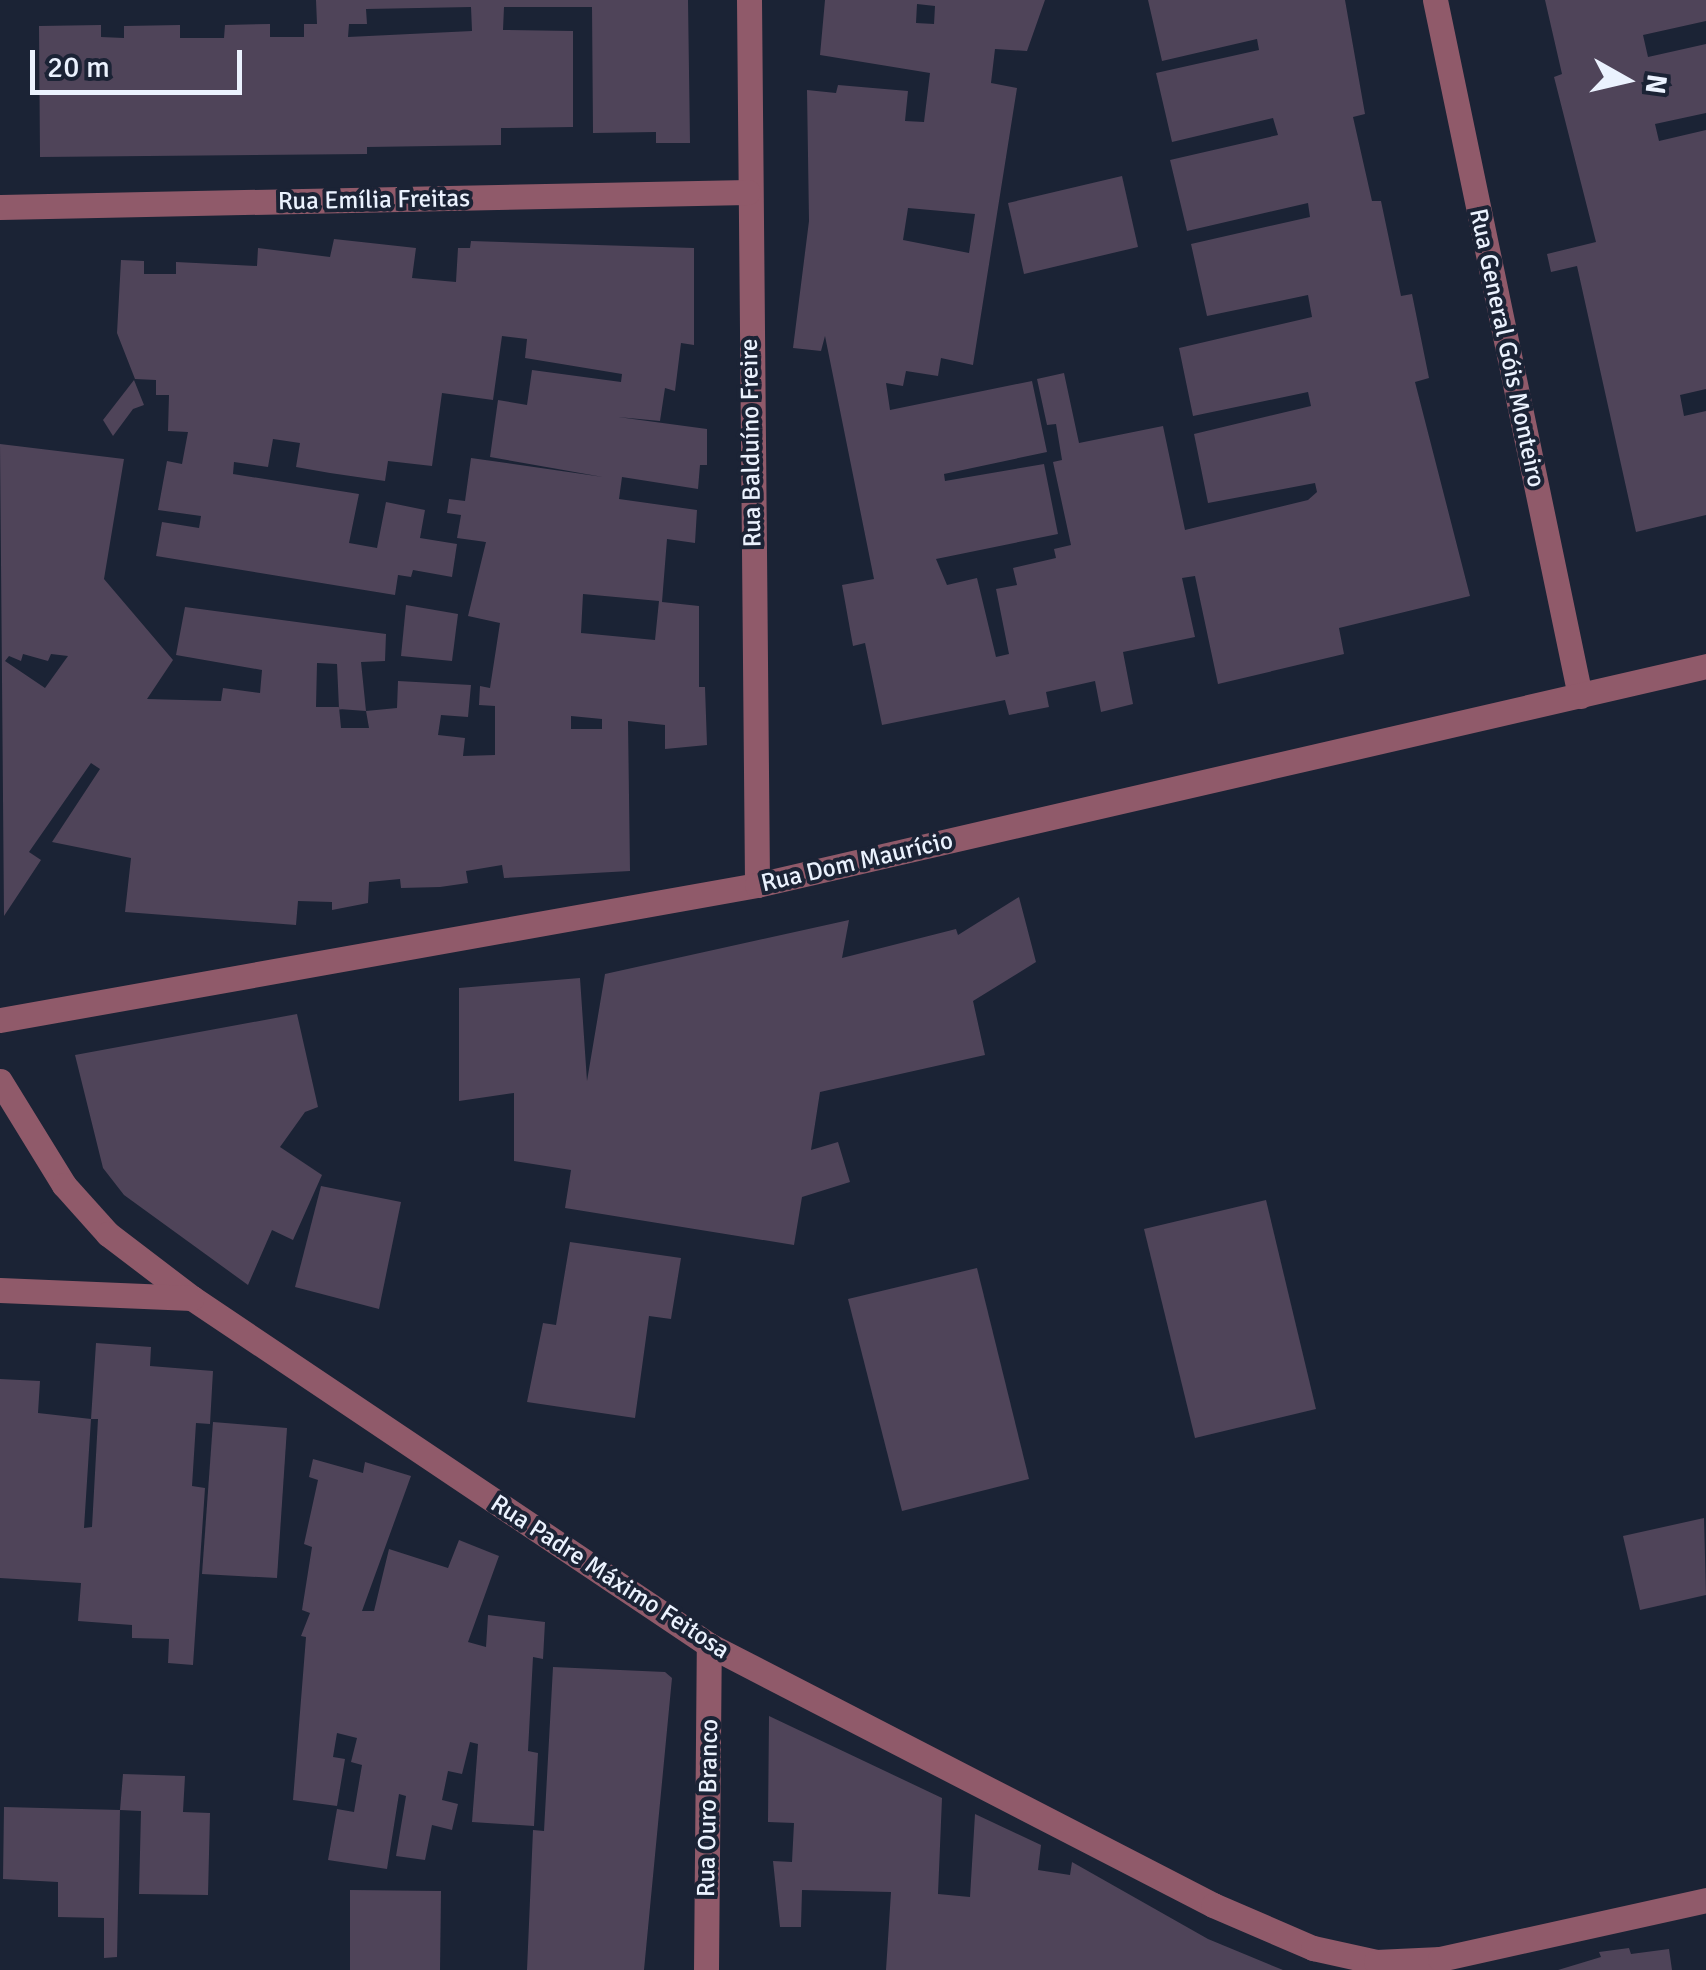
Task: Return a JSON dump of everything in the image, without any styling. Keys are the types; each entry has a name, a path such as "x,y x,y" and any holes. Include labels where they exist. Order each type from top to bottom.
{"street":[{"name":"Rua Balduíno Freire","path":"749,0 757,885"},
{"name":"Rua General Góis Monteiro","path":"1435,0 1580,696"},
{"name":"Rua Emília Freitas","path":"0,207 748,192"},
{"name":"Rua Dom Maurício","path":"0,1020 757,885 1706,666"},
{"name":"Rua Padre Máximo Feitosa","path":"0,1082 64,1186 108,1234 192,1298 709,1645 996,1798 1313,1948 1376,1962 1440,1959 1706,1900"},
{"path":"0,1290 192,1298"},
{"name":"Rua Ouro Branco","path":"706,1970 709,1645"}],"building":[{"path":"316,0 688,0 690,143 656,143 656,132 593,133 592,7 504,7 503,30 573,31 573,127 501,128 501,145 367,147 367,154 40,157 39,26 101,25 101,37 124,38 124,26 180,25 180,38 224,38 225,25 270,24 270,37 304,37 304,24 317,24","holes":["471,7 472,31 348,37 349,24 367,24 366,9"]},
{"path":"825,0 1045,0 1027,51 995,49 991,83 1017,88 973,365 941,358 938,376 906,371 903,386 886,383 890,410 1032,381 1047,452 944,474 945,481 1044,464 1058,534 936,559 947,585 977,578 996,657 1009,654 996,589 1017,585 1013,568 1056,558 1054,549 1071,545 1053,462 1062,460 1056,424 1047,425 1037,379 1064,373 1079,443 1163,426 1185,530 1308,500 1317,492 1315,483 1208,503 1194,434 1311,406 1308,392 1193,416 1179,348 1312,317 1308,295 1207,316 1191,244 1310,217 1308,203 1187,231 1170,160 1278,135 1273,118 1172,142 1156,73 1259,50 1257,39 1162,61 1148,0 1345,0 1365,114 1353,117 1372,201 1381,201 1401,296 1412,294 1429,378 1415,382 1470,596 1339,628 1344,654 1218,684 1195,576 1182,578 1195,637 1123,652 1133,704 1101,712 1095,681 1046,692 1049,707 1009,715 1005,700 882,725 865,643 853,646 842,585 874,579 825,336 821,351 793,348 809,221 807,90 836,93 838,85 908,91 905,121 924,122 930,73 820,55","holes":["917,4 935,6 934,24 916,23","908,208 975,214 969,253 903,240"]},
{"path":"1545,0 1706,0 1706,21 1643,35 1648,57 1706,44 1706,113 1655,124 1659,141 1706,130 1706,389 1680,395 1684,416 1706,411 1706,515 1636,532 1577,266 1551,272 1547,254 1596,242 1554,77 1562,74"},
{"path":"1122,176 1138,247 1024,274 1008,203"},
{"path":"334,239 416,248 412,278 456,282 458,248 470,248 471,241 694,248 694,345 681,343 675,391 665,388 660,421 618,417 707,429 707,465 700,465 698,489 622,477 619,499 697,510 695,543 667,539 662,602 699,606 699,687 705,687 707,745 665,749 665,725 628,721 630,871 504,878 502,865 466,871 468,883 440,887 401,888 400,879 369,882 368,903 332,910 332,902 298,901 296,925 125,912 131,858 52,842 100,769 91,763 29,852 41,860 4,916 0,444 124,459 104,579 173,660 147,699 221,701 223,688 260,693 262,670 176,655 185,607 386,634 385,661 361,662 366,711 397,708 398,681 471,685 468,717 441,715 438,735 465,738 463,756 495,755 495,706 479,705 480,686 490,688 500,623 468,616 486,542 457,538 461,515 447,513 449,499 465,501 471,458 603,477 490,457 498,400 527,405 532,370 621,382 622,374 525,358 527,339 502,336 493,400 442,393 432,466 388,461 385,481 330,473 296,467 300,443 273,439 268,467 234,462 233,474 359,494 349,543 377,548 386,502 425,510 420,538 457,544 452,577 413,570 411,577 398,575 395,595 156,556 162,522 199,528 201,516 158,510 167,461 182,464 188,432 168,431 169,395 156,395 156,380 135,379 117,333 121,260 144,261 144,274 176,274 176,262 257,266 258,248 330,257","holes":["583,594 659,601 655,640 581,633","23,654 48,661 51,654 68,656 45,688 5,661 9,656 21,661","317,663 337,664 339,707 316,707","339,709 366,711 369,728 341,728","571,716 602,719 602,729 571,729"]},
{"path":"134,380 144,405 133,409 113,436 103,420"},
{"path":"406,605 458,614 452,661 401,656"},
{"path":"1019,897 1036,962 973,1001 985,1055 820,1092 811,1150 838,1142 850,1182 802,1197 794,1245 565,1208 571,1170 514,1161 514,1093 459,1101 459,988 580,978 587,1081 605,974 849,920 842,958 956,929 958,935"},
{"path":"297,1014 318,1107 305,1112 280,1147 322,1175 293,1240 272,1230 248,1285 124,1195 103,1168 75,1055"},
{"path":"321,1186 401,1202 379,1309 295,1287"},
{"path":"1266,1200 1316,1409 1195,1438 1144,1229"},
{"path":"570,1242 681,1258 671,1319 649,1316 635,1418 527,1402 543,1323 556,1325"},
{"path":"977,1268 1029,1479 902,1511 848,1299"},
{"path":"96,1343 151,1347 150,1366 213,1371 210,1424 196,1423 192,1486 205,1488 193,1665 168,1663 169,1639 132,1638 132,1625 78,1621 81,1583 0,1578 0,1379 40,1381 38,1413 91,1419","holes":["91,1419 98,1419 92,1527 84,1528"]},
{"path":"213,1422 287,1428 277,1578 202,1574"},
{"path":"313,1459 363,1473 365,1462 411,1476 362,1611 374,1611 389,1549 448,1568 459,1540 499,1556 468,1642 486,1647 488,1615 545,1622 543,1659 533,1657 528,1751 538,1753 534,1826 472,1822 478,1744 470,1742 462,1774 448,1771 442,1800 458,1804 452,1830 432,1825 425,1860 396,1856 406,1796 399,1794 387,1869 328,1860 337,1809 354,1812 362,1765 351,1762 357,1738 337,1733 333,1757 345,1759 337,1806 293,1800 306,1637 301,1636 310,1613 302,1610 312,1547 304,1544 318,1480 309,1477"},
{"path":"1704,1518 1706,1595 1640,1610 1623,1536"},
{"path":"553,1667 665,1672 672,1678 644,1970 527,1970 533,1830 544,1831"},
{"path":"769,1716 942,1798 938,1894 970,1897 975,1814 1041,1845 1038,1870 1070,1875 1072,1862 1208,1939 1283,1970 886,1970 891,1892 802,1890 801,1927 780,1927 773,1861 792,1862 794,1823 768,1822"},
{"path":"123,1774 185,1776 183,1812 210,1813 208,1895 139,1894 141,1811 120,1810"},
{"path":"4,1807 120,1810 117,1957 104,1958 104,1918 58,1917 58,1882 3,1879"},
{"path":"350,1890 441,1891 440,1970 350,1970"},
{"path":"1629,1948 1631,1954 1669,1949 1672,1970 1558,1970 1601,1957 1599,1952"}]}
